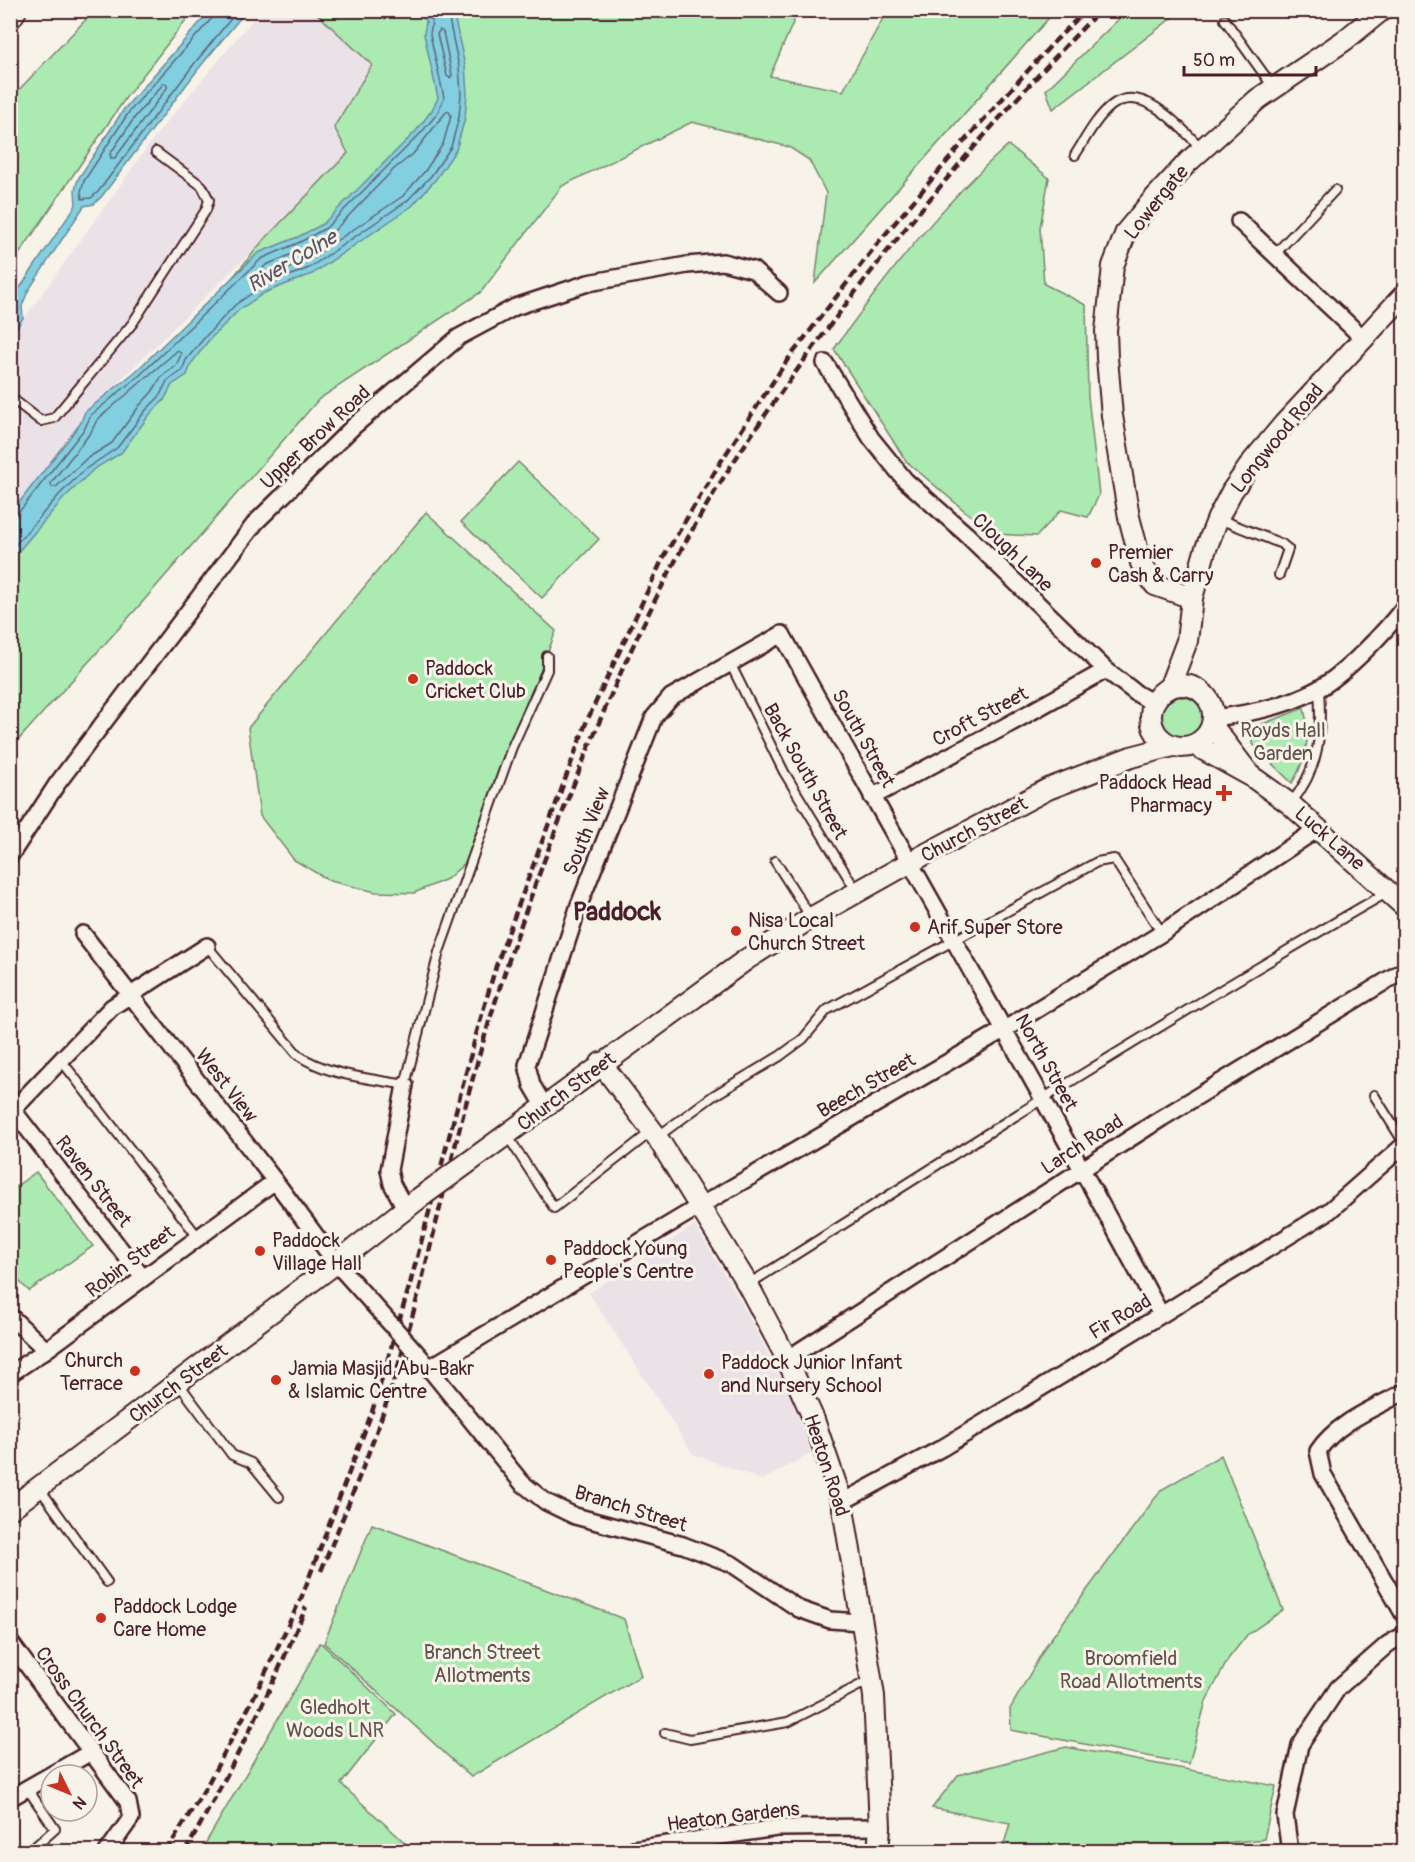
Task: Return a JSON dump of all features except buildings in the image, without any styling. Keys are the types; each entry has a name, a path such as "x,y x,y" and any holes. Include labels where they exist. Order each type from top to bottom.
{"main road":[{"path":"10,16 14,10"}],"street":[{"name":"Lowergate","path":"1191,598 1155,585 1142,563 1130,517 1113,425 1106,331 1113,266 1126,232 1202,149 1274,88 1345,40 1382,10"},
{"path":"1239,221 1363,338"},
{"name":"Upper Brow Road","path":"10,856 57,784 256,522 354,426 459,337 515,307 588,283 687,265 723,262 753,270 779,293"},
{"name":"Longwood Road","path":"1193,686 1187,641 1191,598 1205,551 1232,491 1253,461 1404,295"},
{"name":"Clough Lane","path":"825,363 851,420 905,480 966,534 1106,670 1153,703"},
{"path":"1212,722 1252,713 1319,689 1351,664 1404,607"},
{"name":"South View","path":"545,1107 532,1085 527,1065 579,905 654,717 671,696 782,634"},
{"name":"South Street","path":"782,634 909,863"},
{"name":"Longwood Road","path":"1170,686 1187,641"},
{"name":"Croft Street","path":"872,797 1106,670"},
{"path":"1182,684 1193,686 1207,697 1213,712 1212,722 1201,741 1195,745 1184,748 1173,746 1160,740 1154,732 1151,723 1153,703 1163,690 1170,686 1182,684"},
{"name":"Luck Lane","path":"1212,722 1251,776"},
{"path":"1131,757 1151,723"},
{"name":"Luck Lane","path":"1195,745 1251,776 1290,804 1390,891 1404,906"},
{"name":"Church Street","path":"10,1509 412,1203 545,1107 601,1063 747,959 857,892 1048,789 1131,757 1173,746"},
{"name":"Beech Street","path":"425,1364 1005,1029 1162,933 1319,828"},
{"name":"North Street","path":"909,863 1083,1168 1161,1316"},
{"name":"West View","path":"83,934 336,1263"},
{"path":"12,1112 112,1007 207,946"},
{"name":"Larch Road","path":"786,1359 1083,1168 1404,970"},
{"name":"Heaton Road","path":"601,1063 654,1134 700,1206 747,1285 786,1359 814,1420 842,1502 874,1696 880,1827 878,1851"},
{"path":"405,1084 389,1170 392,1184 412,1203"},
{"name":"Raven Street","path":"12,1112 142,1278"},
{"name":"Fir Road","path":"842,1502 942,1448 1161,1316 1329,1211 1404,1144"},
{"name":"Robin Street","path":"10,1374 275,1181"},
{"name":"Branch Street","path":"336,1263 425,1364 522,1483 546,1502 575,1516 683,1545 732,1564 799,1609 830,1620 861,1622"},
{"path":"10,1316 46,1350"},
{"path":"1404,1392 1348,1423 1327,1438 1318,1451 1323,1474 1404,1615"},
{"path":"1290,1851 1285,1815 1300,1745 1338,1688 1388,1644 1404,1635"},
{"name":"Cross Church Street","path":"10,1642 128,1802 131,1818 107,1851"},
{"path":"10,1798 91,1752"},
{"name":"Heaton Gardens","path":"628,1851 777,1828 880,1827"}],"lane":[{"path":"1225,20 1274,88"},
{"path":"1075,155 1101,116 1122,100 1140,100 1158,108 1202,149"},
{"path":"10,397 41,421 54,418 132,324 206,210 209,200 202,186 156,153"},
{"path":"1275,254 1335,190"},
{"path":"1218,518 1282,544 1288,549 1279,575"},
{"path":"207,946 298,1055 312,1064 332,1071 405,1084 439,952 512,747 547,670 547,656"},
{"name":"Back South Street","path":"730,663 784,772 857,892"},
{"path":"1290,804 1310,775 1316,755 1321,719 1319,689"},
{"path":"506,1135 554,1208 654,1134 780,1056 803,1039 827,1010 1097,862 1114,859 1162,933"},
{"path":"776,861 811,918"},
{"path":"747,1285 1043,1098 1244,975 1390,891"},
{"path":"61,1060 198,1237"},
{"path":"1374,1095 1404,1144"},
{"path":"178,1383 232,1455 251,1463 279,1497"},
{"path":"40,1487 107,1582"},
{"path":"665,1733 690,1739 788,1722 871,1680"},
{"path":"27,1788 55,1829 29,1851"}],"shaded area":[{"path":"260,11 414,11 368,190 258,245 88,412 85,420 11,512 11,337 156,135"},
{"name":"Paddock Junior Infant and Nursery School","path":"695,1225 739,1298 792,1399 812,1453 762,1480 693,1454 589,1293"}],"green space":[{"path":"94,11 193,11 127,96 11,266 11,98"},
{"path":"314,11 798,11 770,76 843,91 887,11 1055,11 815,283 826,193 809,160 789,147 692,122 562,186 481,292 319,399 139,606 11,748 11,545 262,242 348,153 334,127 372,65"},
{"path":"1127,11 1181,11 1053,109 1046,90"},
{"path":"1008,145 1049,178 1040,228 1044,284 1086,305 1088,396 1099,495 1088,517 1061,510 1037,536 992,534 906,461 834,349 915,242 983,168"},
{"path":"518,462 599,539 542,598 461,522"},
{"name":"Paddock Cricket Club","path":"426,512 556,631 466,862 447,879 414,893 376,892 330,881 294,860 260,816 248,728"},
{"path":"1182,697 1197,703 1203,718 1197,733 1182,739 1167,733 1161,718 1167,703"},
{"name":"Royds Hall Garden","path":"1304,708 1307,728 1306,747 1301,766 1292,783 1252,743 1252,735 1260,725"},
{"path":"36,1172 93,1246 29,1291 11,1273 11,1190"},
{"name":"Broomfield Road Allotments","path":"1221,1455 1283,1610 1247,1635 1229,1658 1206,1701 1189,1764 1011,1730 1010,1709 1047,1644 1161,1490"},
{"name":"Branch Street Allotments","path":"372,1524 624,1619 641,1676 471,1777 324,1643"},
{"name":"Gledholt Woods LNR","path":"319,1643 396,1714 341,1784 414,1851 201,1851 308,1667"},
{"path":"1066,1747 1276,1786 1264,1839 1197,1846 1197,1852 1002,1851 1010,1823 932,1808 958,1775"}],"water":[{"path":"210,11 246,11 199,68 102,196 94,204 84,206 28,291 22,306 23,318 11,337 11,301 76,205 75,190 78,179 124,109"},
{"name":"River Colne","path":"419,11 453,11 465,66 467,93 465,118 456,150 436,179 412,206 312,274 264,293 239,310 209,340 191,364 187,375 172,385 164,400 150,414 121,453 94,469 63,499 11,560 11,513 80,424 85,412 136,371 258,253 323,224 416,131 432,110 438,98 424,34 426,22"}],"railway":[{"path":"166,1852 206,1787 251,1703 302,1596 372,1412 410,1284 496,966 586,723 663,558 720,463 786,362 877,244 967,138 1086,10"},
{"path":"321,1571 391,1390 423,1277 477,1062 520,927 592,739 659,593 677,557 731,466 834,320 962,161 1100,10"},
{"path":"185,1852 249,1731 306,1607"}],"place":[{"name":"Premier Cash & Carry","path":"1096,563"},
{"name":"Paddock Cricket Club","path":"413,679"},
{"name":"Paddock Head Pharmacy","path":"1224,793"},
{"name":"Arif Super Store","path":"915,927"},
{"name":"Nisa Local Church Street","path":"736,931"},
{"name":"Paddock Village Hall","path":"260,1251"},
{"name":"Paddock Young People's Centre","path":"551,1260"},
{"name":"Church Terrace","path":"135,1371"},
{"name":"Paddock Junior Infant and Nursery School","path":"709,1374"},
{"name":"Jamia Masjid Abu-Bakr & Islamic Centre","path":"276,1380"},
{"name":"Paddock Lodge Care Home","path":"101,1618"}],"district":[{"name":"Paddock","path":"617,911"}]}
